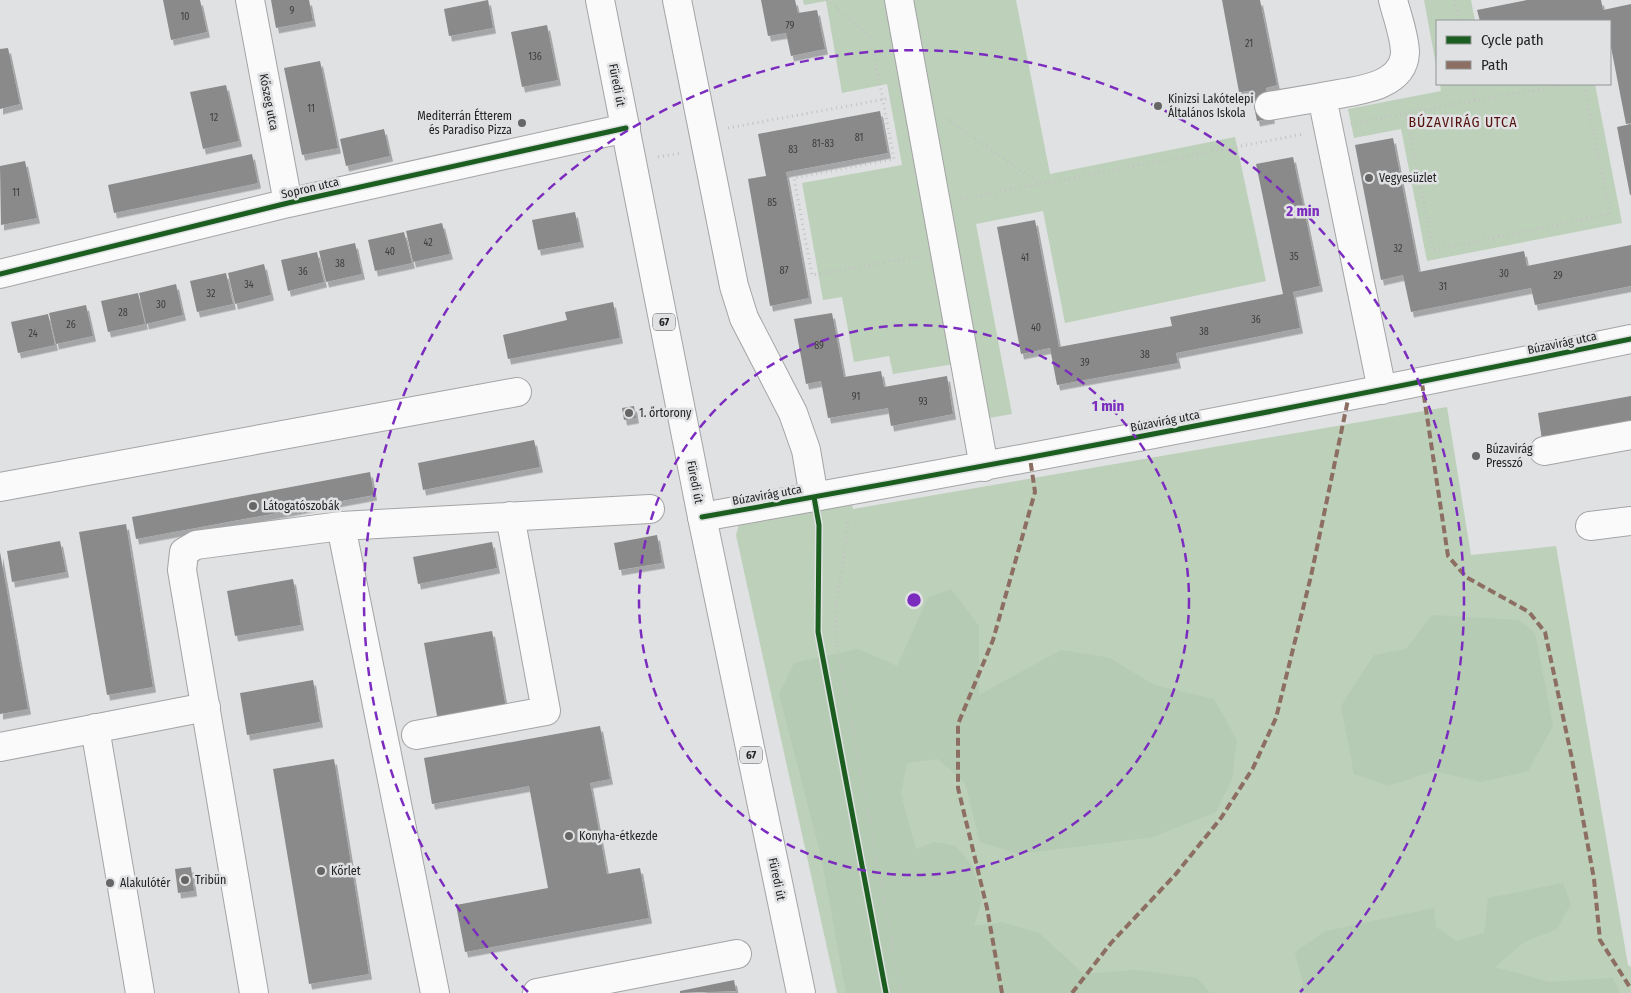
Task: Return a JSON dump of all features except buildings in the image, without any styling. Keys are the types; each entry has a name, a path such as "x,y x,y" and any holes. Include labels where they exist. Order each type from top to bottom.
{"street":[{"name":"Kőszeg utca","path":"250,0 288,203"},
{"name":"Füredi út","path":"600,0 702,517 801,993"},
{"path":"677,0 734,286 744,318 793,413 806,450 814,497"},
{"path":"899,0 984,467"},
{"path":"1269,106 1322,97 1383,83 1395,76 1403,65 1405,52 1393,0"},
{"path":"1322,97 1382,390"},
{"name":"Sopron utca","path":"0,274 288,203 626,128"},
{"name":"Búzavirág utca","path":"702,517 984,467 1382,390 1631,338"},
{"path":"0,487 517,392"},
{"path":"1544,450 1631,435"},
{"path":"254,993 182,570 184,552 196,545 341,526 650,509"},
{"path":"416,735 546,711 510,516"},
{"path":"1590,526 1631,521"},
{"path":"341,526 435,993"},
{"path":"0,747 206,707"},
{"path":"95,728 140,993"},
{"path":"537,993 737,954"}],"path":[{"path":"827,0 871,37 894,159 794,178 812,275 945,251"},
{"path":"1455,0 1459,20"},
{"path":"1472,85 1475,100"},
{"path":"936,204 1475,100 1566,85"},
{"path":"1406,114 1433,250 1610,214 1584,85"},
{"path":"752,125 883,99 917,97 1041,185"},
{"path":"844,491 848,516 848,534 836,598 836,632 901,993"}],"green space":[{"path":"803,0 1016,0 1050,174 1235,137 1266,281 1065,323 1043,211 976,224 1012,414 966,422 954,364 893,374 889,356 854,362 842,297 823,300 802,183 902,165 887,84 842,93 826,1 804,5"},
{"path":"1424,0 1471,0 1475,20 1436,20 1436,65"},
{"path":"1440,85 1595,85 1622,223 1427,261 1401,129 1354,138 1348,109 1441,91"},
{"path":"1447,407 1471,555 1556,546 1628,965 1631,967 1631,993 837,993 736,535 739,524 851,498 853,509"},
{"path":"951,589 979,626 979,695 1061,650 1110,658 1154,685 1214,699 1237,740 1232,779 1216,812 1153,837 1019,854 980,842 965,783 938,759 907,763 901,794 916,849 935,842 956,846 973,867 982,900 974,926 1002,922 1039,933 1084,974 1135,970 1197,978 1210,993 846,993 821,856 779,694 794,663 858,649 897,666 928,598"},
{"path":"1432,615 1518,620 1535,633 1553,726 1528,771 1481,782 1433,771 1389,786 1354,774 1341,706 1374,655 1406,649"},
{"path":"1563,883 1571,904 1557,929 1524,942 1495,967 1549,982 1613,978 1620,993 1300,993 1303,983 1295,952 1326,931 1434,908 1436,927 1456,941 1484,933 1488,898"}],"marked path":[{"path":"1422,383 1448,556 1466,577 1529,612 1545,632 1572,759 1594,879 1600,940 1631,989"},
{"path":"1072,993 1111,943 1175,875 1221,818 1253,768 1276,718 1311,576 1349,395"},
{"path":"1002,993 987,908 958,788 958,724 993,640 1035,492 1030,458"}],"cycle path":[{"path":"0,274 288,203 626,128"},
{"path":"702,517 1167,431 1631,339"},
{"path":"814,497 819,525 818,632 886,993"}],"place":[{"name":"Kinizsi Lakótelepi Általános Iskola","path":"1158,106"},
{"name":"Mediterrán Étterem és Paradiso Pizza","path":"522,123"},
{"name":"Vegyesüzlet","path":"1369,178"},
{"name":"1. őrtorony","path":"629,413"},
{"name":"Búzavirág Presszó","path":"1476,456"},
{"name":"Látogatószobák","path":"253,506"},
{"name":"Konyha-étkezde","path":"569,836"},
{"name":"Körlet","path":"321,871"},
{"name":"Tribün","path":"185,880"},
{"name":"Alakulótér","path":"110,883"}],"district":[{"name":"BÚZAVIRÁG UTCA","path":"1463,122"}]}
